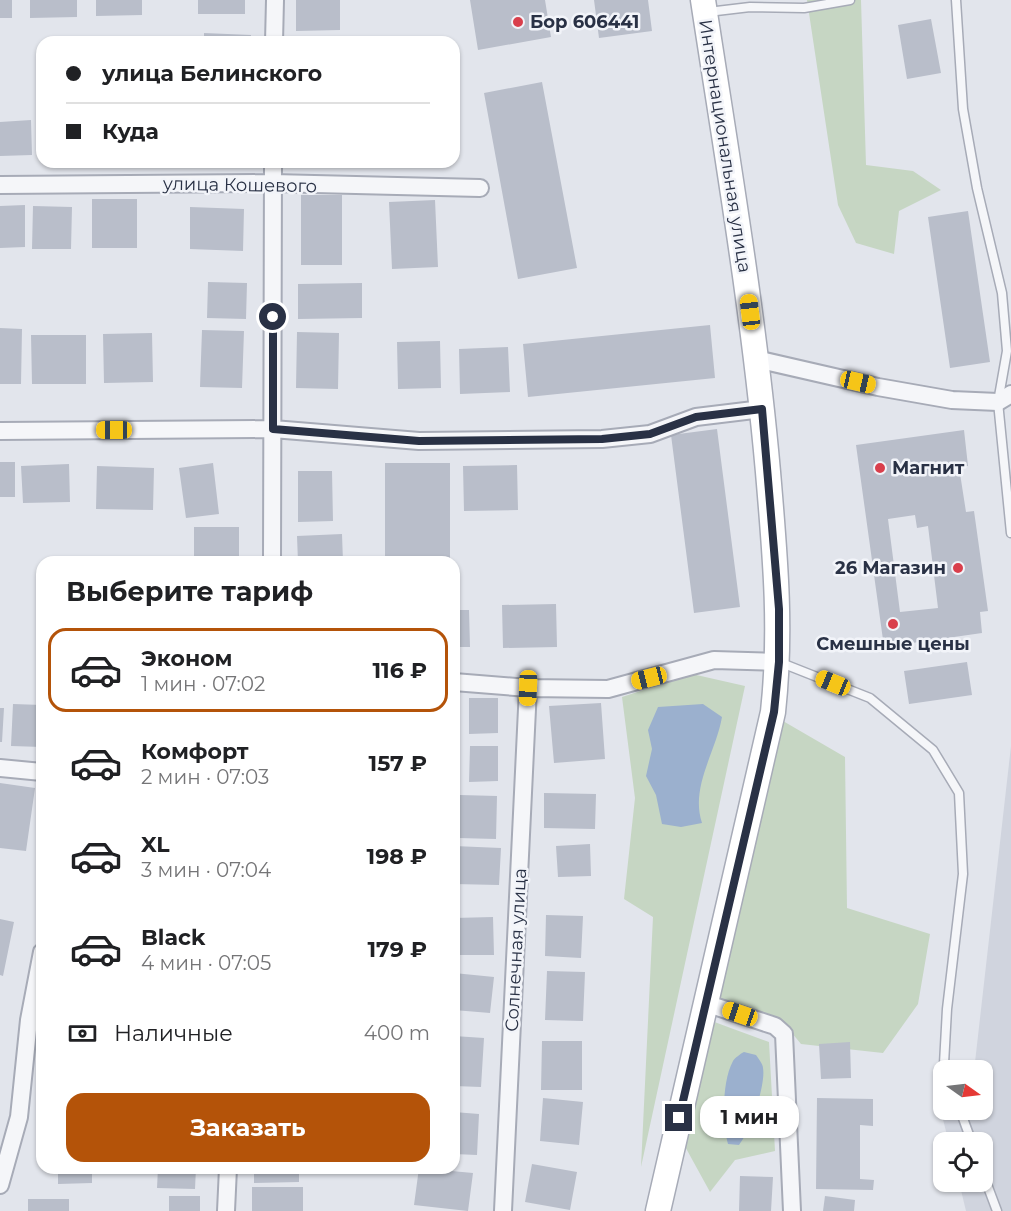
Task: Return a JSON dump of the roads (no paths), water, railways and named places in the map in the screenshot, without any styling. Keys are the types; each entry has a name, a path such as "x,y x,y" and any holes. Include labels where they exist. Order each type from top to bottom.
{"main road":[{"name":"Интернациональная улица","path":"658,1211 774,712 779,662 779,609 762,409 704,6"}],"street":[{"path":"274,36 275,0"},
{"path":"272,556 273,168"},
{"name":"улица Кошевого","path":"0,185 273,183 480,188"},
{"path":"756,359 878,387 952,400 1005,398"},
{"path":"0,431 273,429 419,441 602,439 650,434 696,417 762,409"},
{"path":"460,682 528,688 608,688 714,660 779,662"},
{"name":"Солнечная улица","path":"503,1211 528,688"},
{"path":"0,768 36,771"},
{"path":"0,1185 19,1117 29,1020 36,983"},
{"path":"705,1002 775,1026 784,1034 792,1211"},
{"path":"226,1211 228,1174"}],"lane":[{"path":"704,6 804,8 850,0"},
{"path":"956,0 963,109 977,188 1002,292 1007,351 1005,398 1011,533"},
{"path":"779,662 870,698 933,750 959,794 963,874 947,1010 947,1060"},
{"path":"990,1192 997,1211"}],"water":[{"path":"703,704 722,717 701,783 699,810 702,823 681,827 662,824 656,795 646,776 652,749 648,730 658,707"},
{"path":"744,1052 756,1055 763,1066 762,1085 756,1108 743,1139 739,1145 728,1144 724,1114 727,1079 733,1061"}],"place":[{"name":"Бор 606441","path":"518,22"},
{"name":"Магнит","path":"880,468"},
{"name":"26 Магазин","path":"958,568"},
{"name":"Смешные цены","path":"893,624"}]}
